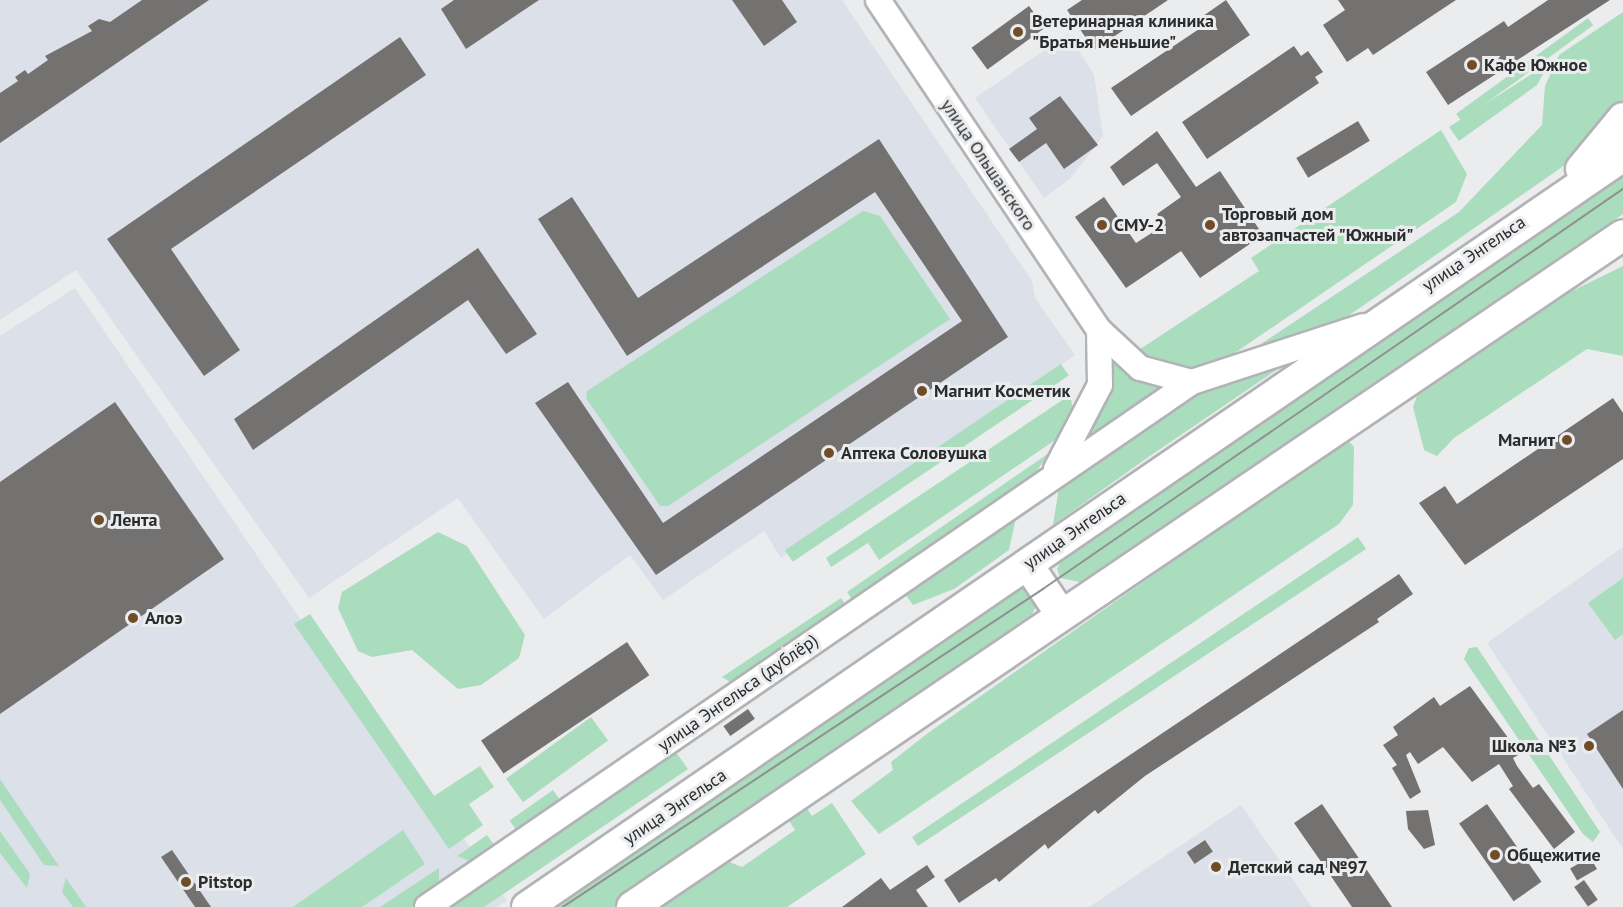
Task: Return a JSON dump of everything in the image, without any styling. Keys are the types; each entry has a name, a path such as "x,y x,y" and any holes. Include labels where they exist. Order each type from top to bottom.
{"main road":[{"path":"1534,214 1595,155 1623,118"},
{"name":"улица Энгельса","path":"527,907 1028,565 1371,324 1623,156"},
{"path":"632,907 1060,613 1623,235"},
{"path":"1578,266 1623,249"},
{"path":"1028,565 1060,613"}],"street":[{"name":"улица Ольшанского","path":"878,0 1099,330 1140,368 1192,382"},
{"name":"улица Энгельса (дублёр)","path":"428,907 1192,382 1371,324"},
{"path":"1049,480 1084,423 1100,385 1099,330"}],"shaded area":[{"path":"0,0 842,0 1032,281 1035,298 1075,355 781,558 764,531 663,600 630,555 544,619 458,498 309,598 76,270 0,320"},
{"path":"1068,34 1094,75 1103,136 1070,179 1044,198 975,98"},
{"path":"75,288 343,682 352,676 507,901 497,907 0,907 0,336"},
{"name":"Школа №3","path":"1623,547 1623,849 1487,643"},
{"name":"Детский сад №97","path":"1241,805 1312,907 1089,907"}],"green space":[{"path":"1623,12 1623,102 1616,118 1582,153 1341,321 1249,352 1459,212 1542,125 1545,86 1559,55"},
{"path":"1588,18 1593,25 1461,121 1456,114"},
{"path":"1549,63 1537,85 1459,141 1449,127"},
{"path":"1441,130 1467,174 1456,202 1226,359 1199,371 1128,357 1259,271 1251,258"},
{"path":"1623,177 1623,214 1080,582 1060,578 1057,569 1063,555"},
{"path":"863,211 880,216 950,319 668,506 660,506 586,398 587,391"},
{"path":"1623,266 1623,356 1587,349 1454,438 1437,456 1424,450 1413,407 1417,396 1570,292"},
{"path":"1300,354 1053,525 1060,481 1184,397"},
{"path":"1113,360 1130,373 1173,387 1073,456 1112,376"},
{"path":"1061,364 1069,376 793,562 785,550"},
{"path":"1064,399 1071,399 1073,409 1061,436 879,560 868,543 831,567 826,558"},
{"path":"1347,439 1354,447 1353,505 1339,524 879,834 851,801 893,770 891,762 928,733"},
{"path":"1049,453 1022,493 857,606 847,592"},
{"path":"1018,508 1009,550 954,589 913,605 900,587"},
{"path":"438,532 467,546 525,635 519,658 481,685 458,689 412,650 372,657 358,651 338,608 342,592"},
{"path":"1358,537 1366,549 918,846 912,837"},
{"path":"1623,578 1623,634 1615,640 1588,603"},
{"path":"1016,588 1027,588 1037,605 1032,614 619,907 539,907"},
{"path":"841,598 850,612 740,688 722,677"},
{"path":"310,614 434,796 480,766 494,787 469,804 483,825 449,849 294,624"},
{"path":"1477,647 1600,832 1593,842 1583,834 1464,659 1469,648"},
{"path":"591,717 608,740 523,802 506,779"},
{"path":"670,744 688,769 484,907 434,907"},
{"path":"0,779 59,866 44,865 0,800"},
{"path":"553,790 564,806 520,836 510,820"},
{"path":"832,803 866,854 787,907 661,907 727,861 742,867 795,830 786,816 804,804 812,816"},
{"path":"403,830 425,864 362,907 293,907"},
{"path":"0,831 30,874 27,888 0,853"},
{"path":"487,835 498,850 472,862 457,856"},
{"path":"439,868 439,887 417,907 380,907"},
{"path":"66,878 86,907 73,907 62,892"}],"building":[{"path":"142,0 209,0 0,143 0,93 18,81 15,77 25,70 28,74 48,60 45,56 92,31 88,26 99,19 110,22"},
{"path":"454,0 539,0 466,49 441,9"},
{"path":"732,0 782,0 797,22 764,46"},
{"path":"1082,0 1168,0 1094,50 1067,10"},
{"path":"1226,0 1250,35 1131,116 1111,88 1208,23 1203,16"},
{"path":"1338,0 1456,0 1373,55 1368,48 1347,62 1323,25 1345,10"},
{"path":"1548,0 1610,0 1448,105 1426,72 1504,21 1508,27"},
{"path":"1029,6 1045,28 987,70 972,48"},
{"path":"400,37 426,75 171,249 240,350 204,376 107,239"},
{"path":"1294,46 1301,56 1308,51 1323,72 1315,77 1319,83 1207,159 1182,122"},
{"path":"1060,96 1098,145 1064,169 1046,143 1019,162 1009,149 1037,129 1029,118"},
{"path":"1358,121 1370,141 1308,178 1296,158"},
{"path":"1157,131 1196,187 1220,171 1263,235 1200,278 1181,251 1126,288 1075,217 1104,197 1136,243 1164,225 1157,214 1181,197 1157,163 1123,186 1110,167"},
{"path":"879,139 1008,337 656,575 535,403 568,382 663,523 962,321 875,192 627,356 538,219 572,197 638,298"},
{"path":"478,248 537,334 506,354 468,300 253,450 234,419"},
{"path":"1613,398 1623,413 1623,459 1465,565 1419,503 1445,486 1457,504"},
{"name":"Лента","path":"115,402 224,559 0,714 0,482"},
{"path":"1399,574 1413,594 1377,619 1379,622 1145,776 1098,814 1095,810 1048,849 1045,844 999,882 996,878 959,903 944,880"},
{"path":"627,642 649,675 503,774 481,740"},
{"path":"1470,686 1520,754 1513,758 1517,766 1533,788 1539,784 1575,832 1554,849 1509,789 1513,786 1499,764 1472,782 1443,747 1418,764 1410,752 1406,755 1421,792 1410,799 1392,768 1397,765 1383,745 1398,735 1393,727 1434,697 1440,706"},
{"path":"748,709 755,719 730,736 723,726"},
{"path":"1623,710 1623,789 1587,734"},
{"path":"1322,804 1392,907 1352,907 1294,823"},
{"path":"1487,804 1541,882 1514,901 1459,824"},
{"path":"1428,810 1435,845 1424,849 1408,829 1406,811"},
{"path":"1205,840 1213,852 1195,864 1187,852"},
{"name":"Pitstop","path":"172,850 211,907 195,907 161,857"},
{"path":"1590,857 1597,869 1577,881 1570,869"},
{"path":"927,865 935,877 916,890 928,907 842,907 881,878 890,890"},
{"path":"1584,880 1598,900 1588,907 1574,887"}],"tram line":[{"path":"563,907 1043,589 1623,189"}],"place":[{"name":"Ветеринарная клиника \"Братья меньшие\"","path":"1018,32"},
{"name":"Кафе Южное","path":"1472,65"},
{"name":"СМУ-2","path":"1102,225"},
{"name":"Торговый дом автозапчастей \"Южный\"","path":"1210,225"},
{"name":"Магнит Косметик","path":"922,391"},
{"name":"Магнит","path":"1567,440"},
{"name":"Аптека Соловушка","path":"829,453"},
{"name":"Лента","path":"99,520"},
{"name":"Алоэ","path":"133,618"},
{"name":"Школа №3","path":"1589,746"},
{"name":"Общежитие","path":"1495,855"},
{"name":"Детский сад №97","path":"1216,867"},
{"name":"Pitstop","path":"186,882"}]}
